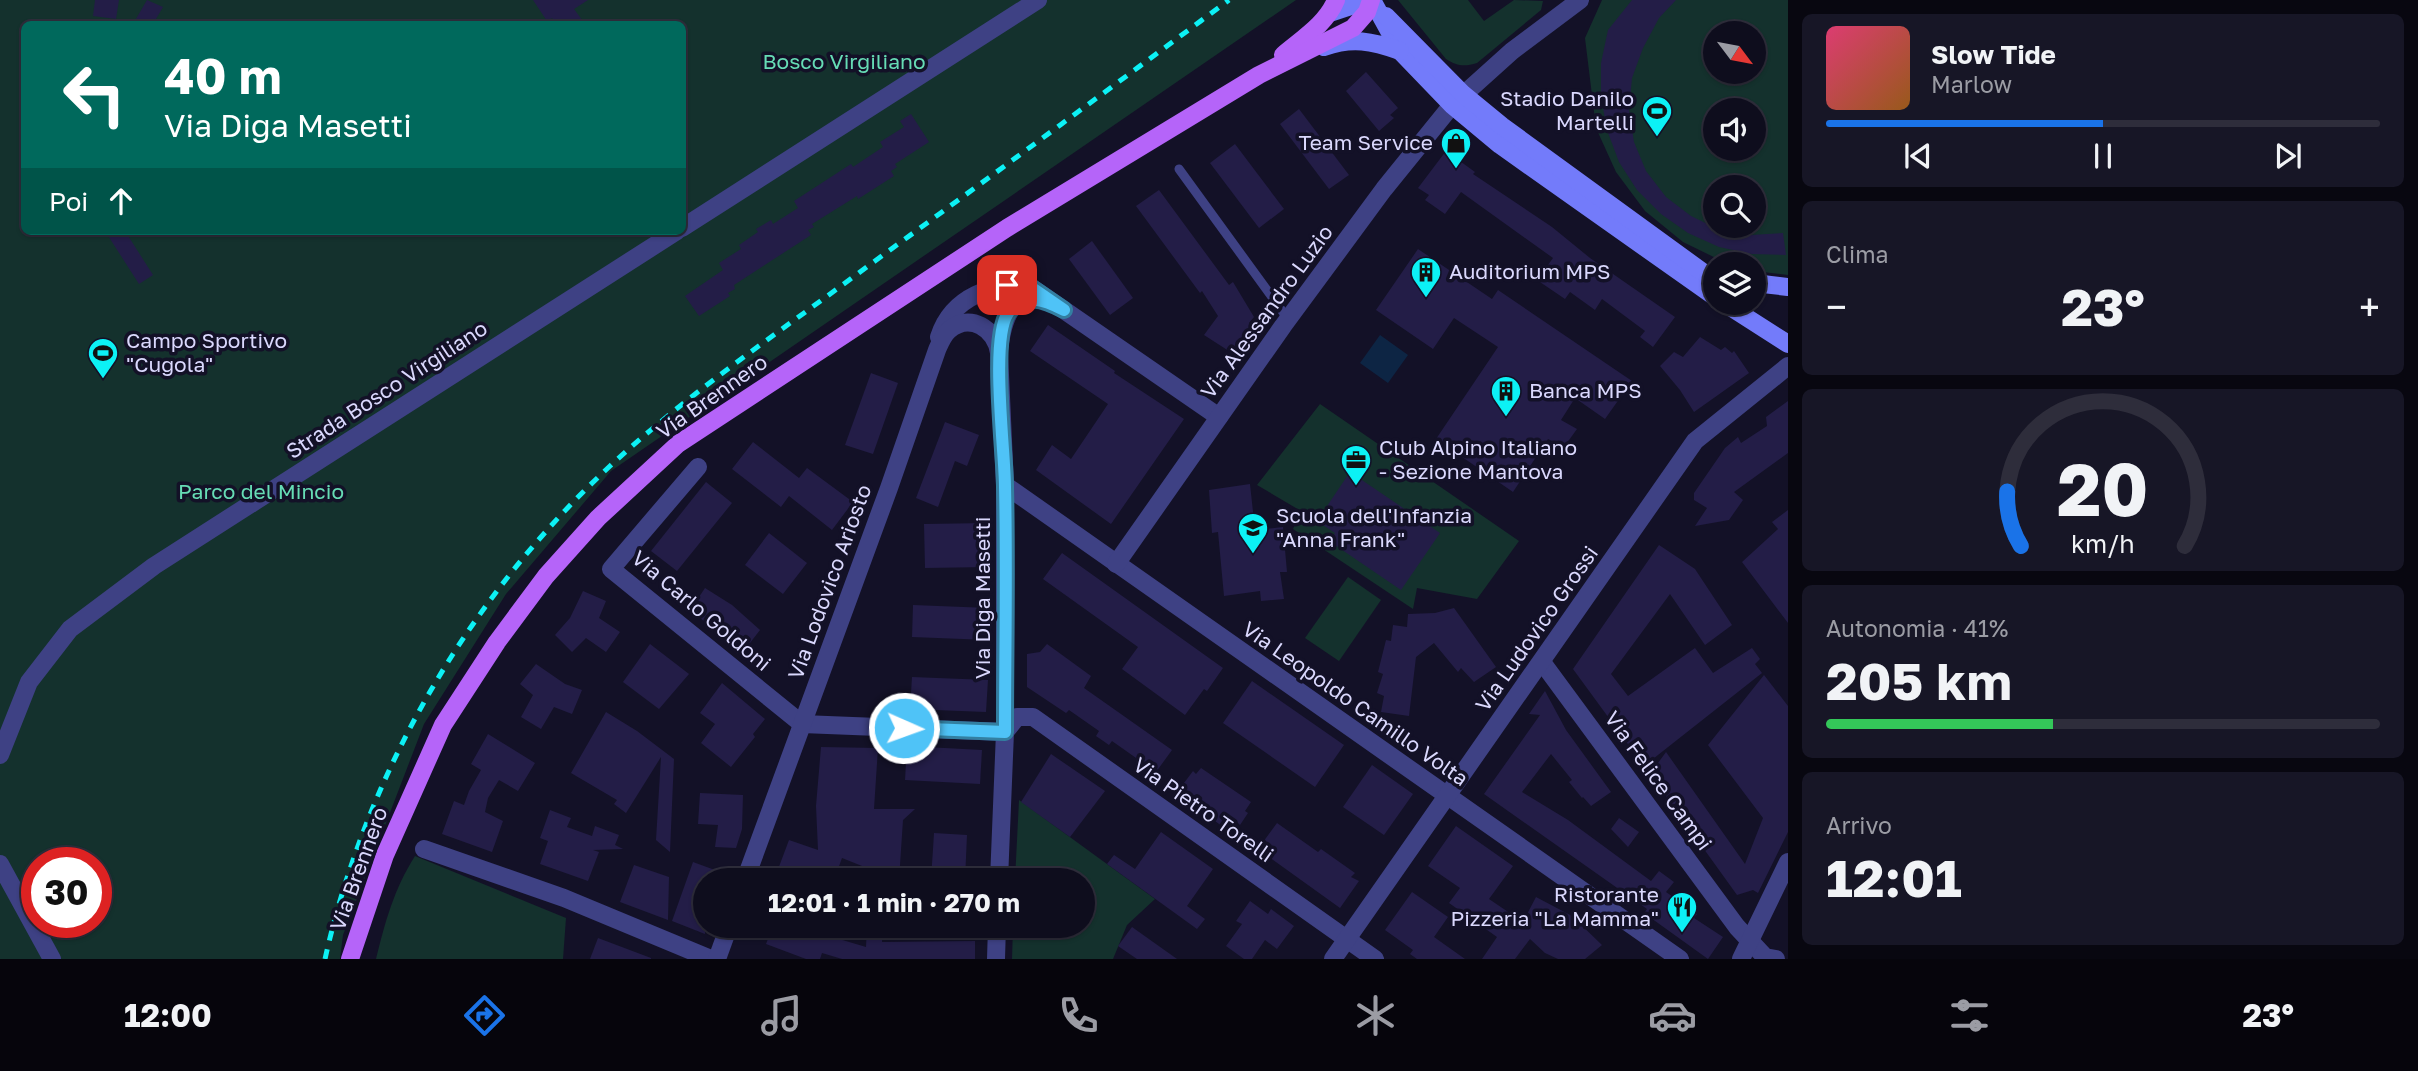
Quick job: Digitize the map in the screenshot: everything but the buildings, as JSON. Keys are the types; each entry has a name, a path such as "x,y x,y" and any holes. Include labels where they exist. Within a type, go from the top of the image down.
{"main road":[{"name":"Via Brennero","path":"350,959 385,855 443,725 497,642 546,576 598,518 678,444 1007,228 1259,75 1353,28 1367,12 1370,0 1333,6 1259,75"},
{"path":"1703,272 1502,126 1458,100 1400,51 1372,0 1458,100 1500,145 1703,289"},
{"name":"Via Brennero","path":"1259,75 1338,42 1365,40 1400,51"},
{"path":"1696,267 1703,269"},
{"path":"1766,284 1788,287"},
{"path":"1744,315 1788,342"},
{"path":"1758,315 1788,342"}],"street":[{"path":"686,225 1038,0"},
{"name":"Via Alessandro Luzio","path":"1116,564 1384,189 1458,100 1512,51 1580,0"},
{"name":"Strada Bosco Virgiliano","path":"0,754 29,682 70,629 154,566 671,235"},
{"path":"937,350 944,323 961,304 982,291 1007,285 1032,288 1219,417"},
{"name":"Via Diga Masetti","path":"999,868 1005,732 1005,485 999,353 1003,324 1007,313 1015,305 1025,300 1037,299 1048,301 1064,310"},
{"name":"Via Lodovico Ariosto","path":"749,868 937,350 951,329 959,324 978,324 993,335 999,353"},
{"name":"Via Ludovico Grossi","path":"1334,959 1695,441 1788,366"},
{"name":"Via Carlo Goldoni","path":"698,467 611,569 802,724"},
{"name":"Via Leopoldo Camillo Volta","path":"1005,485 1680,959"},
{"name":"Via Felice Campi","path":"1542,662 1737,927 1748,951 1776,959"},
{"name":"Via Pietro Torelli","path":"1005,732 1017,717 1032,718 1375,959"},
{"path":"802,724 1005,732"},
{"path":"424,849 564,898 711,959"},
{"path":"1748,951 1788,862"},
{"path":"0,864 52,959"},
{"path":"717,959 725,938"},
{"path":"996,959 997,938"},
{"path":"1781,959 1788,957"}],"lane":[{"path":"1179,169 1289,319"}],"green space":[{"name":"Parco del Mincio","path":"0,0 1296,0 611,471 506,594 424,724 343,935 340,959 0,959"},
{"path":"1398,0 1468,0 1484,21 1514,0 1543,1 1541,10 1477,63 1464,65 1446,59"},
{"name":"Stadio Danilo Martelli","path":"1602,0 1788,0 1788,275 1766,272 1766,252 1703,252 1683,242 1645,211 1616,172 1596,128 1585,38"},
{"path":"1320,404 1519,541 1477,599 1417,588 1413,609 1293,529 1301,511 1257,485"},
{"path":"1348,577 1381,600 1339,661 1305,638"},
{"path":"1019,800 1155,899 1127,925 1113,959 1012,959 1013,938 1095,938 1095,868 1016,868"},
{"path":"415,856 566,918 563,959 376,959 391,906"}],"water":[{"path":"1380,335 1408,355 1388,383 1360,363"}],"railway":[{"path":"325,959 344,889 367,821 396,755 430,691 469,630 512,572 559,517 640,439 704,387 1229,0"}],"place":[{"name":"Stadio Danilo Martelli","path":"1657,138"},
{"name":"Team Service","path":"1456,170"},
{"name":"Auditorium MPS","path":"1426,299"},
{"name":"Campo Sportivo \"Cugola\"","path":"103,380"},
{"name":"Banca MPS","path":"1506,418"},
{"name":"Club Alpino Italiano - Sezione Mantova","path":"1356,487"},
{"name":"Scuola dell'Infanzia \"Anna Frank\"","path":"1253,555"},
{"name":"Ristorante Pizzeria \"La Mamma\"","path":"1682,934"}],"route":[{"path":"904,728 1005,732 1005,485 999,353 1003,324 1007,313 1025,300 1048,301 1064,310 1032,288 1007,285"}],"park label":[{"name":"Bosco Virgiliano","path":"844,62"}]}
